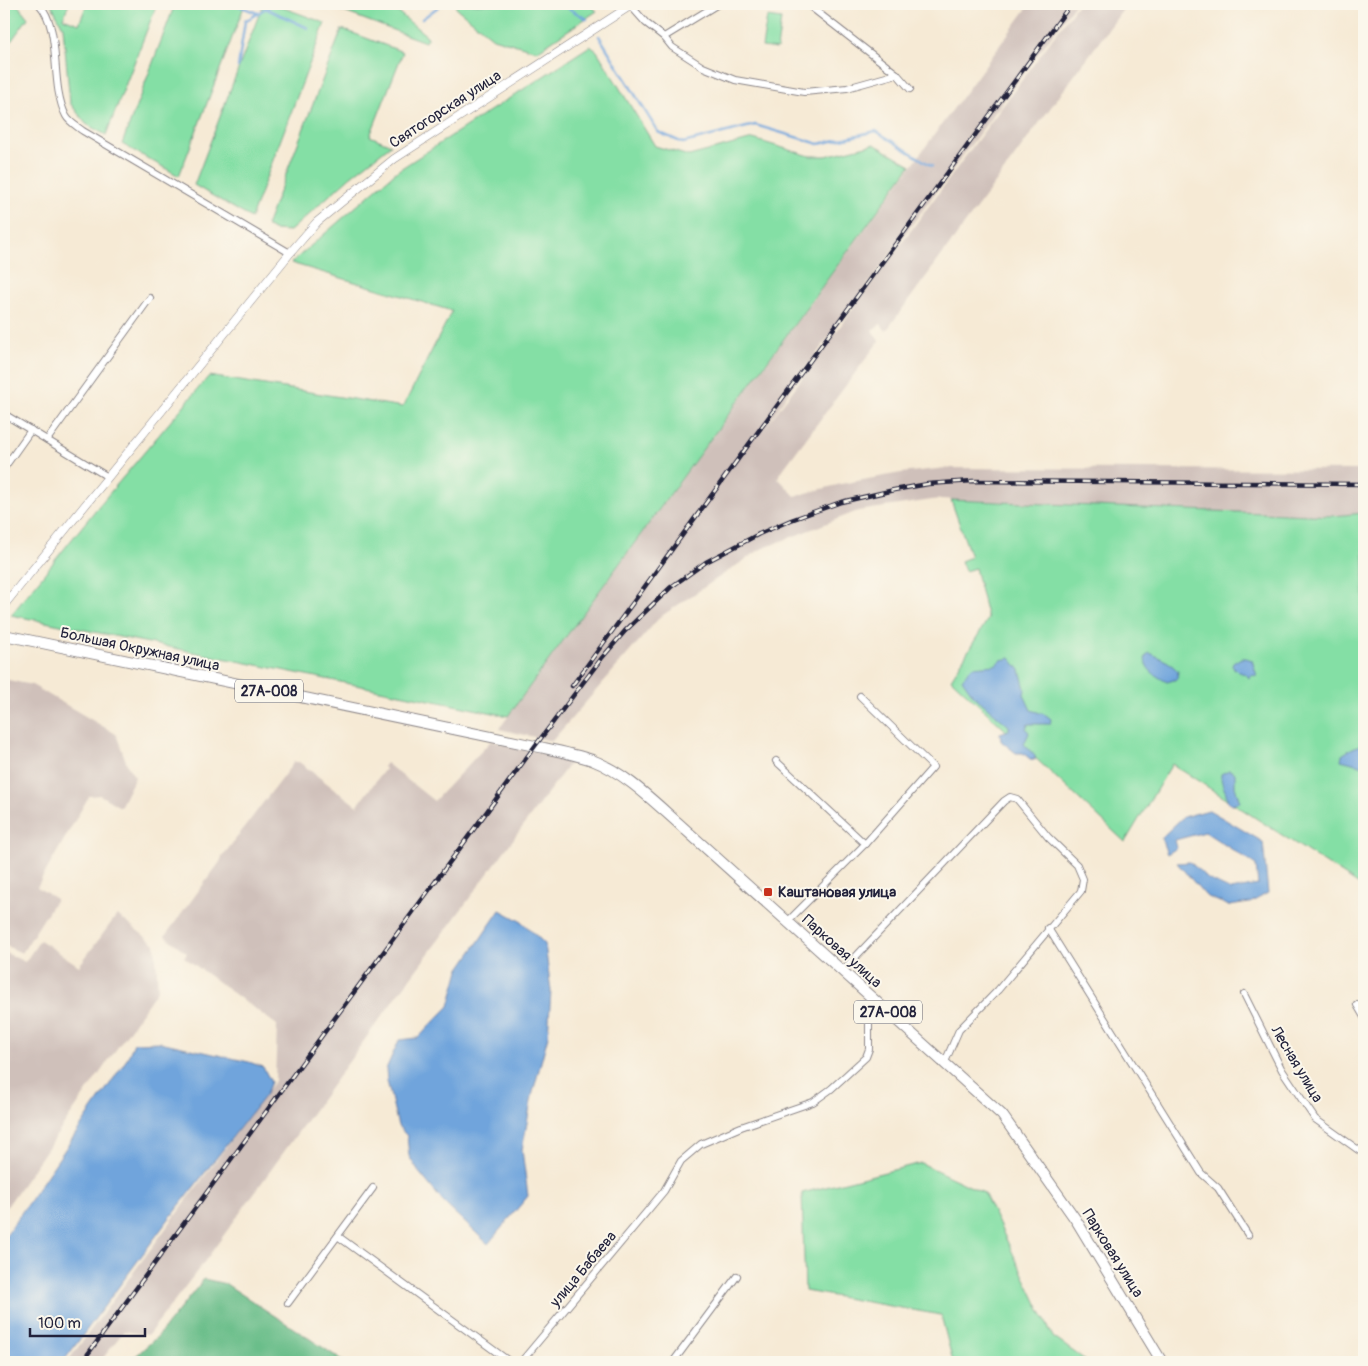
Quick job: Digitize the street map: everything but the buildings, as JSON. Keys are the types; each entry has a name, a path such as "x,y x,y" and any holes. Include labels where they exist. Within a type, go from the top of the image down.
{"main road":[{"name":"Большая Окружная улица","path":"4,635 535,746"},
{"name":"Парковая улица","path":"535,746 591,760 627,780 684,827 1002,1115 1076,1220 1162,1362"}],"street":[{"path":"39,4 45,11 52,36 57,90 66,118 84,131 290,253"},
{"path":"664,37 718,4"},
{"path":"807,4 897,74 910,89"},
{"path":"632,5 646,23 664,37 672,47 695,62 736,80 804,92 847,88 897,74"},
{"name":"Святогорская улица","path":"4,605 317,222 394,158 632,5"},
{"path":"47,440 150,298"},
{"path":"4,414 108,477"},
{"path":"4,468 31,430"},
{"path":"788,922 866,844 933,768 860,696"},
{"path":"776,761 866,844"},
{"path":"842,972 1004,801 1010,797 1017,799 1048,837 1077,866 1083,879 1081,891 1048,928 998,990 959,1030 945,1062"},
{"path":"1048,928 1200,1173 1218,1188 1248,1235"},
{"name":"Лесная улица","path":"1244,994 1282,1070 1315,1119 1364,1154"},
{"name":"улица Бабаева","path":"522,1362 664,1191 681,1162 701,1144 741,1127 813,1102 831,1090 866,1056 869,1049 870,997"},
{"path":"1357,1005 1364,1017"},
{"path":"288,1303 373,1188"},
{"path":"339,1236 510,1362"},
{"path":"672,1362 737,1276"}],"shaded area":[{"path":"1030,4 1075,4 795,383 765,428 1078,4 1127,4 886,331 881,324 872,330 879,341 778,478 795,496 841,484 901,473 946,468 1364,470 1364,513 1333,516 939,499 858,511 761,549 660,617 552,741 499,729"},
{"path":"4,679 32,685 116,734 128,767 135,777 120,807 100,795 89,796 37,887 56,899 22,953 4,945"},
{"path":"491,741 572,760 371,1031 208,1257 148,1335 124,1331 100,1362 67,1362 275,1081 277,1025 184,957 187,953 165,936 294,762 299,762 357,806 385,769 383,767 386,763 434,801"},
{"path":"117,915 155,944 158,989 4,1211 4,952 25,962 40,940 79,966"}],"green space":[{"path":"4,4 17,4 28,18 4,51"},
{"path":"51,4 69,4 63,18 79,24 87,4 157,4 106,135 86,124 70,103 63,27"},
{"path":"175,4 245,4 179,176 122,144"},
{"path":"263,4 273,4 325,23 251,218 194,185"},
{"path":"323,4 388,4 428,37 425,42"},
{"path":"456,4 588,4 597,11 537,51 493,38 456,8"},
{"path":"767,17 781,19 777,49 762,47"},
{"path":"342,29 403,52 370,136 391,145 350,177 290,231 273,230 266,226"},
{"path":"590,46 597,51 655,146 689,156 753,139 810,156 826,156 874,144 911,165 508,716 11,615 97,508 209,376 403,407 452,311 291,263 397,171"},
{"path":"951,500 1333,516 1364,513 1364,888 1172,764 1125,842 951,679 988,619 975,568 965,571 961,561 971,557"},
{"path":"921,1163 984,1193 1053,1337 1088,1362 953,1362 941,1315 805,1291 802,1193"},
{"path":"204,1279 226,1284 345,1362 129,1362 158,1336"}],"water":[{"path":"1150,653 1168,662 1178,671 1177,679 1167,682 1151,671 1145,660 1146,655"},
{"path":"1010,658 1020,670 1025,689 1024,695 1031,710 1046,715 1051,719 1050,724 1028,724 1026,728 1029,733 1024,744 1035,756 1035,760 1030,759 1023,753 1016,753 1001,741 1000,733 1009,730 1009,726 973,695 962,679 972,667 995,665 1001,660"},
{"path":"1241,658 1252,660 1257,676 1251,675 1249,678 1246,674 1232,666 1233,663"},
{"path":"1364,743 1364,766 1341,760 1342,755"},
{"path":"1229,770 1235,773 1235,787 1240,802 1232,804 1227,801 1221,778 1221,774"},
{"path":"1209,810 1263,842 1268,893 1250,903 1229,906 1206,896 1177,863 1190,862 1208,879 1231,890 1258,885 1256,865 1205,832 1175,840 1177,848 1167,854 1161,838 1183,817"},
{"path":"500,910 522,922 545,944 551,991 548,1036 532,1096 522,1150 528,1196 488,1244 445,1204 418,1171 409,1156 407,1136 398,1126 386,1069 399,1040 418,1038 449,1006 459,970"},
{"path":"160,1042 249,1062 263,1067 271,1082 266,1094 165,1224 63,1362 4,1362 4,1238 127,1059 134,1043"}],"waterway":[{"path":"235,4 257,13"},
{"path":"238,67 245,21 273,4"},
{"path":"422,19 442,4"},
{"path":"561,4 587,19"},
{"path":"265,8 308,28"},
{"path":"599,36 658,132 683,143 755,125 819,144 876,131 932,166"}],"railway":[{"path":"572,686 1071,4"},
{"path":"82,1362 601,659 625,631 671,587 706,562 759,534 841,502 928,484 973,481 1364,484"}],"place":[{"name":"Каштановая улица","path":"768,892"}]}
